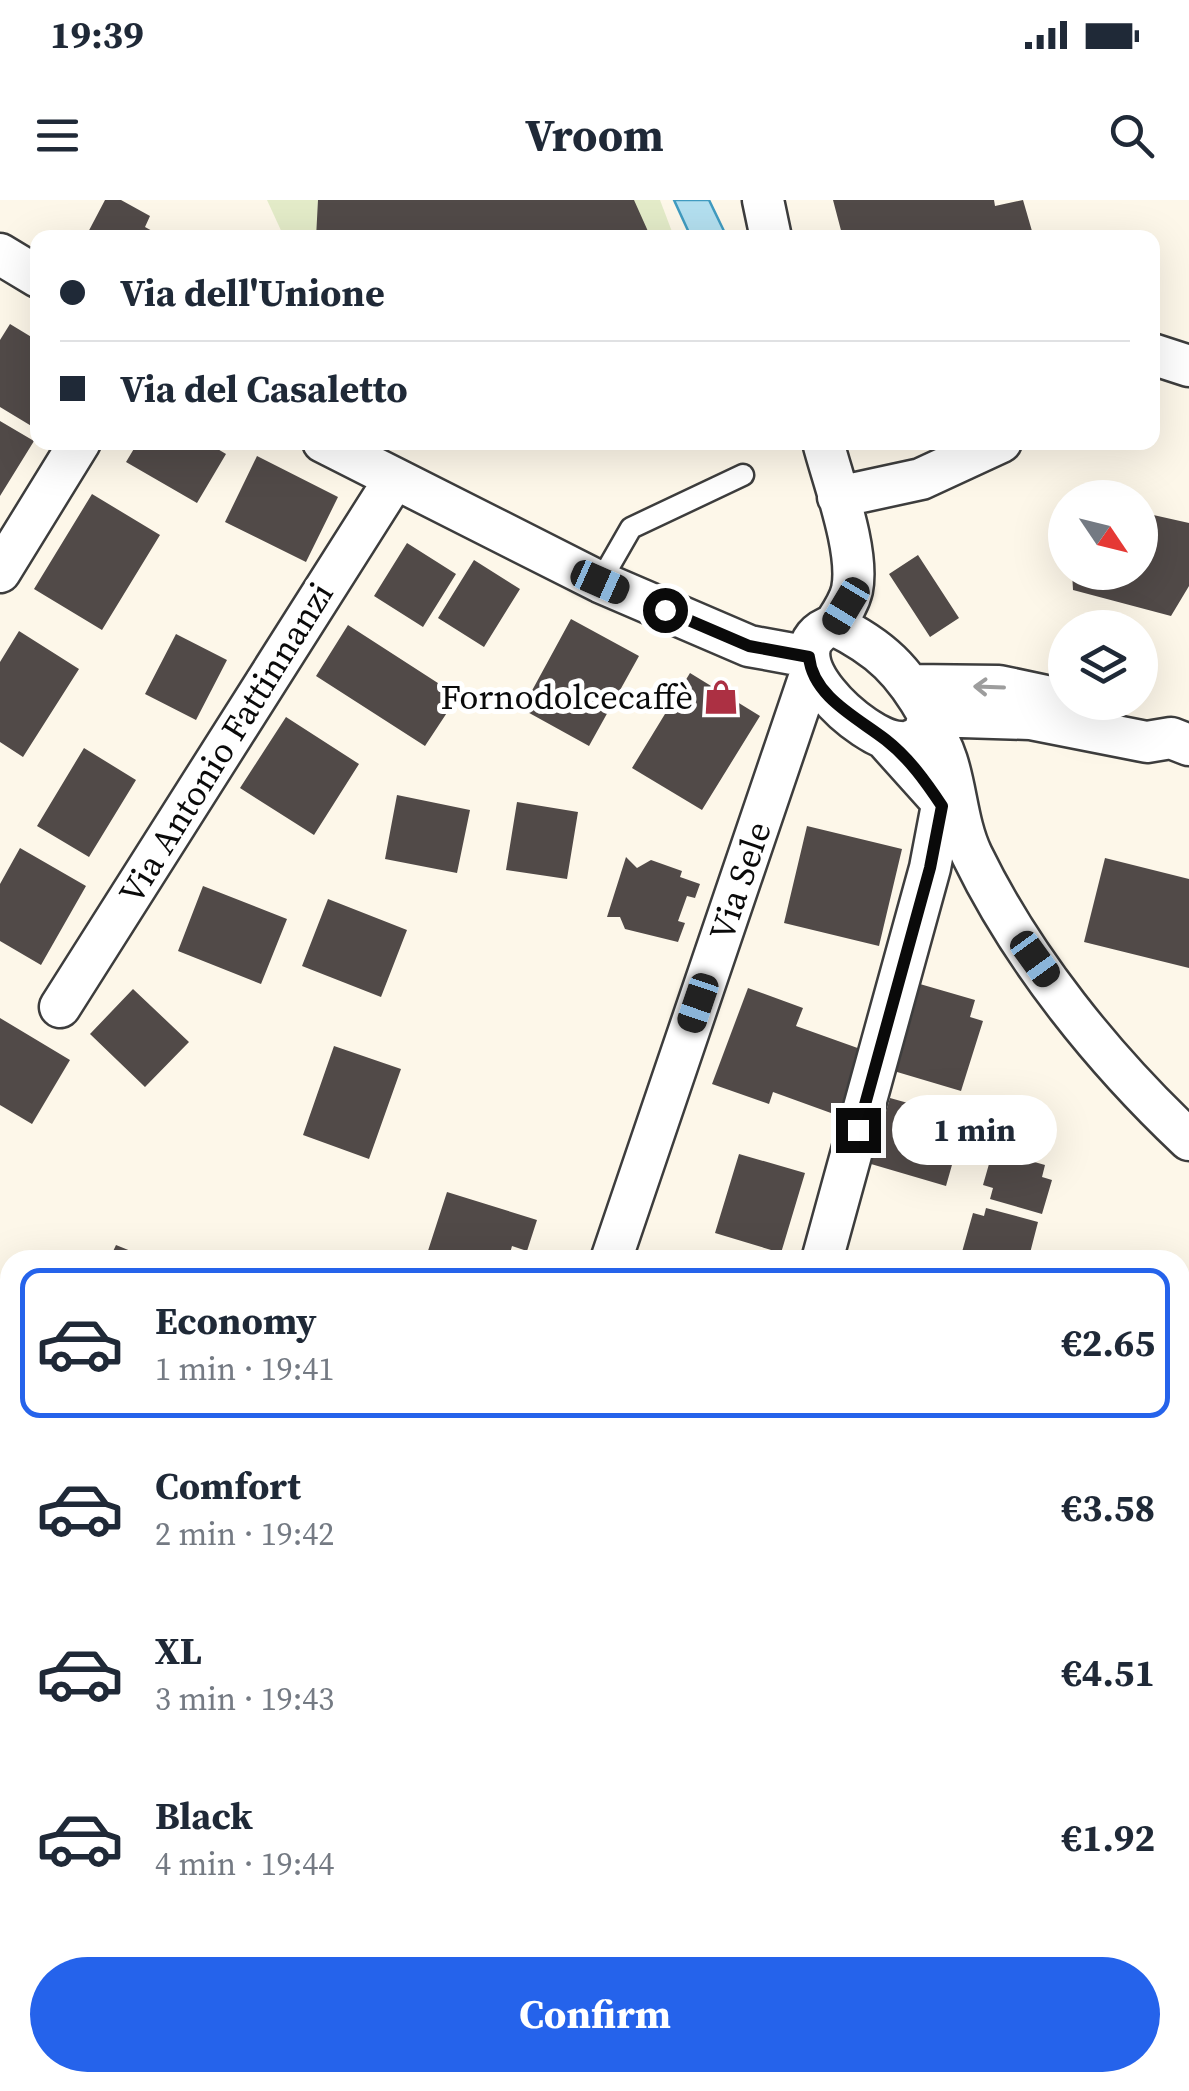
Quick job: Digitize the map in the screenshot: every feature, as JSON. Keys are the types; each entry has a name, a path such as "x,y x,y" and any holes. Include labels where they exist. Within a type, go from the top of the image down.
{"street":[{"path":"763,200 769,230"},
{"path":"1160,357 1189,366"},
{"path":"0,572 75,450"},
{"path":"338,450 600,582 749,646 810,665 833,700 887,740 949,812 1035,959 1123,1073 1189,1140"},
{"path":"810,665 818,635 834,626 846,606 853,578 825,450"},
{"path":"838,497 921,479 983,450"},
{"name":"Via Antonio Fattinnanzi","path":"60,1006 394,480"},
{"path":"834,626 881,650 923,709 947,756 949,812"},
{"name":"Via Sele","path":"614,1250 810,665"},
{"path":"923,709 1048,710"},
{"path":"887,740 905,743 923,735 923,709"},
{"path":"825,1250 930,868 966,754 992,730 1048,710"},
{"path":"1079,720 1147,742 1180,741"},
{"path":"1144,720 1180,741"}],"lane":[{"path":"600,582 630,528 743,474"}],"green space":[{"path":"267,200 660,200 671,230 281,230"}],"water":[{"path":"674,200 709,200 724,230 688,230"}],"building":[{"path":"105,200 121,200 150,216 145,227 150,230 89,230"},
{"path":"318,200 634,200 647,230 316,230"},
{"path":"833,200 994,200 995,206 1023,200 1032,230 841,230"},
{"path":"10,324 30,336 30,425 0,407 0,340"},
{"path":"0,421 30,439 30,447 0,496"},
{"path":"133,450 219,450 226,454 197,503 126,462"},
{"path":"257,456 338,497 306,562 225,522"},
{"path":"92,494 160,535 102,630 34,589"},
{"path":"1158,516 1189,523 1189,586 1171,616 1073,590 1158,590"},
{"path":"407,543 456,574 423,627 374,596"},
{"path":"918,555 959,618 930,637 889,574"},
{"path":"474,560 520,589 484,647 438,618"},
{"path":"571,619 639,656 589,746 522,709"},
{"path":"348,625 458,696 425,746 316,676"},
{"path":"19,631 79,669 23,757 0,742 0,662"},
{"path":"176,634 227,660 196,720 145,694"},
{"path":"690,673 760,716 702,810 632,768"},
{"path":"286,717 359,764 314,835 240,788"},
{"path":"84,748 136,780 89,857 37,826"},
{"path":"397,795 470,810 457,873 385,859"},
{"path":"517,802 578,812 567,879 506,870"},
{"path":"807,826 902,849 879,946 784,923"},
{"path":"20,848 86,886 41,965 0,941 0,884"},
{"path":"626,857 637,868 651,860 682,871 680,877 700,884 695,898 687,896 678,921 685,923 678,942 625,929 620,917 607,917"},
{"path":"1105,858 1189,879 1189,968 1084,942"},
{"path":"203,886 287,919 261,984 178,951"},
{"path":"328,899 407,930 381,997 302,966"},
{"path":"913,982 975,1000 970,1017 983,1021 961,1091 887,1069"},
{"path":"748,988 803,1008 796,1026 866,1051 842,1117 773,1092 769,1104 712,1084"},
{"path":"133,989 189,1042 145,1087 90,1034"},
{"path":"0,1018 70,1060 32,1124 0,1105"},
{"path":"334,1046 401,1069 369,1159 303,1135"},
{"path":"890,1098 965,1119 946,1186 871,1164"},
{"path":"993,1150 1045,1165 1042,1177 1052,1180 1042,1214 990,1199 993,1188 983,1185"},
{"path":"739,1154 805,1173 782,1250 715,1233"},
{"path":"447,1192 537,1220 527,1250 512,1246 511,1250 428,1250"},
{"path":"986,1208 1038,1222 1031,1250 963,1250 973,1213 984,1216"}],"place":[{"name":"Fornodolcecaffè","path":"721,697"}],"route":[{"path":"665,610 749,646 809,657 812,672 824,690 856,720 887,740 913,766 942,806 930,868 858,1130"}]}
